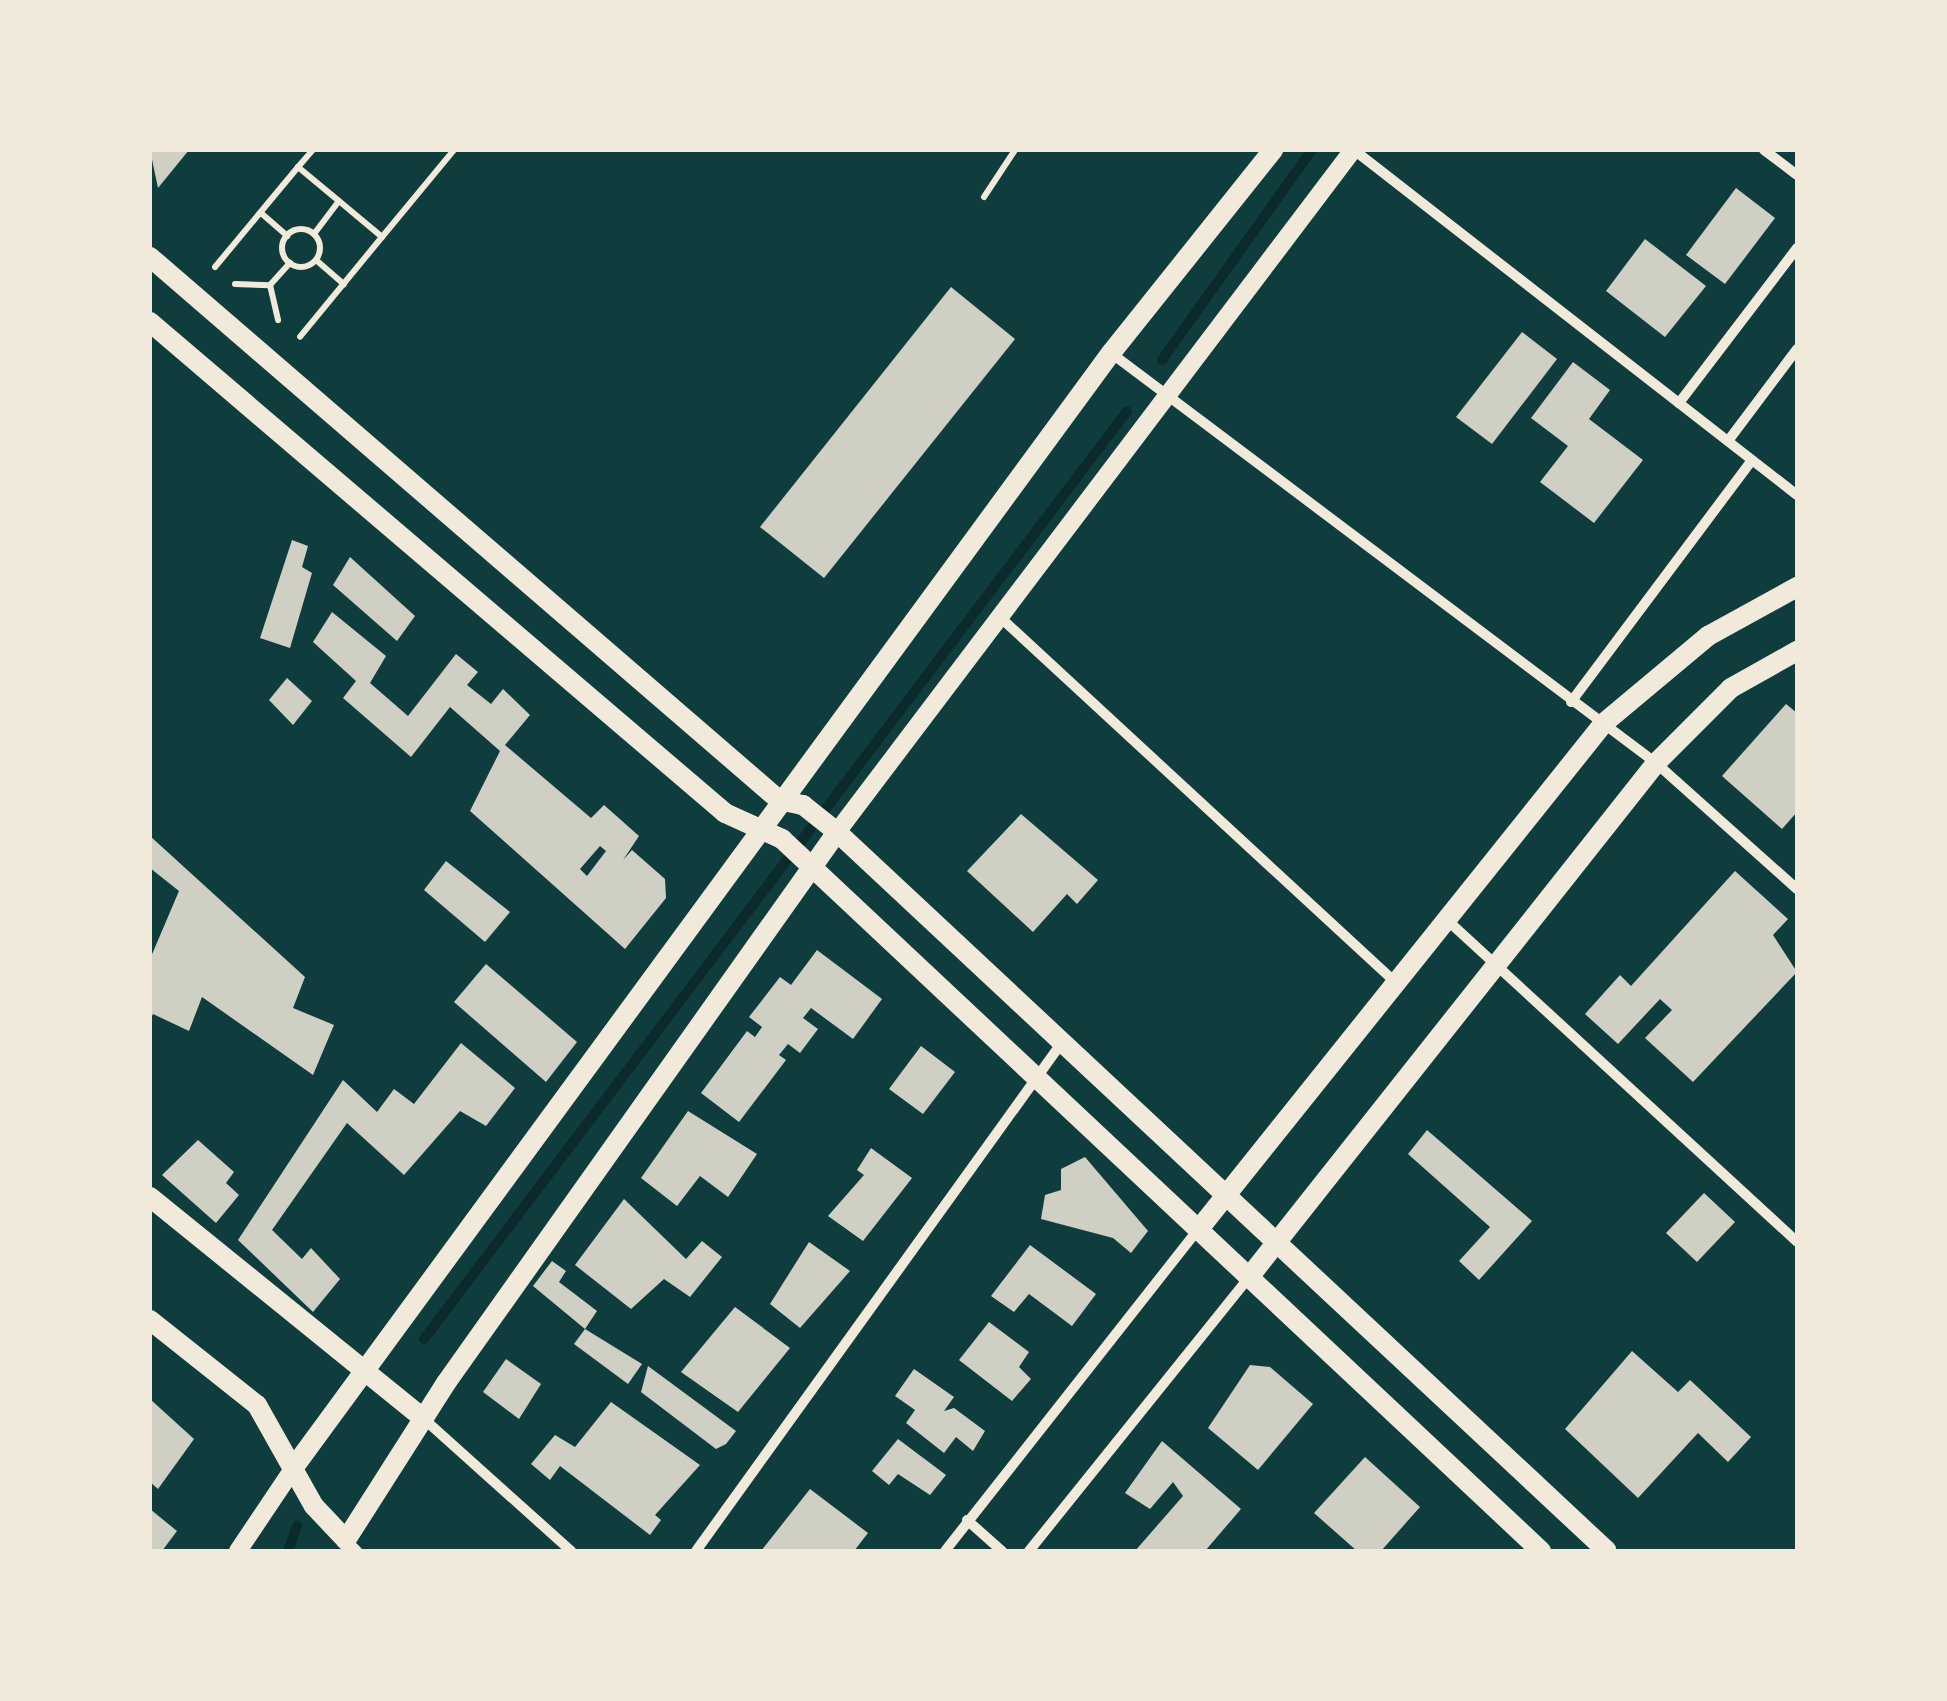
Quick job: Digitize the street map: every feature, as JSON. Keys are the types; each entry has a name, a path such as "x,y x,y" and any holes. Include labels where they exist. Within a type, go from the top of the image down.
{"main road":[{"path":"297,1463 360,1371 779,800 1111,354 1273,150"},
{"path":"150,256 779,800 804,805 836,831 1276,1246 1607,1551"},
{"path":"150,322 756,831 782,839 811,864 1541,1551"},
{"path":"1198,1229 1604,724 1708,636 1797,588"},
{"path":"1250,1276 1656,762 1732,688 1797,651"},
{"path":"150,1320 257,1406 297,1463 320,1514 347,1547 424,1420 836,831"},
{"path":"150,1197 424,1420"}],"street":[{"path":"836,831 1001,618 1162,393 1353,150 1797,495"},
{"path":"1764,150 1797,175"},
{"path":"1679,403 1797,248"},
{"path":"1728,441 1797,349"},
{"path":"1111,354 1656,762 1797,890"},
{"path":"1571,702 1752,460"},
{"path":"1001,618 1395,982"},
{"path":"1446,918 1797,1242"},
{"path":"696,1551 1063,1041"},
{"path":"944,1551 1198,1229"},
{"path":"1029,1551 1250,1276"},
{"path":"424,1420 571,1551"},
{"path":"238,1551 297,1463"},
{"path":"967,1520 1002,1551"}],"path":[{"path":"216,268 313,150"},
{"path":"300,338 454,150"},
{"path":"984,197 1014,150"},
{"path":"298,168 382,237"},
{"path":"339,201 314,234 316,260 344,284"},
{"path":"261,213 287,236 290,263"},
{"path":"287,236 314,234"},
{"path":"235,284 270,285 290,263 316,260"},
{"path":"270,285 278,320"}],"building":[{"path":"150,150 189,150 158,188"},
{"path":"1736,188 1775,218 1725,284 1686,255"},
{"path":"1645,239 1706,286 1665,337 1606,291"},
{"path":"951,287 1015,339 824,578 760,527"},
{"path":"1522,332 1557,359 1492,444 1456,417"},
{"path":"1573,362 1610,390 1589,419 1643,460 1594,523 1540,482 1568,446 1531,418"},
{"path":"292,540 308,546 302,567 312,573 290,648 260,638"},
{"path":"350,557 415,616 397,641 333,585"},
{"path":"332,612 386,656 370,683 408,716 456,654 478,672 467,685 491,704 503,689 530,715 505,745 591,818 604,805 639,836 623,860 632,850 665,879 666,898 625,949 470,811 500,751 450,707 411,757 343,698 356,681 313,642","holes":["600,846 606,851 587,876 580,869"]},
{"path":"287,678 312,701 293,725 269,700"},
{"path":"1786,704 1797,713 1797,812 1782,829 1722,776"},
{"path":"1021,814 1098,880 1077,904 1067,894 1033,932 967,871"},
{"path":"150,836 305,977 293,1008 334,1025 313,1075 202,997 189,1031 153,1014 150,1020 150,959 179,891 150,868"},
{"path":"446,861 510,912 485,942 424,890"},
{"path":"1735,871 1788,919 1773,935 1797,972 1693,1082 1645,1038 1672,1010 1660,999 1618,1044 1585,1014 1620,975 1631,986"},
{"path":"817,950 882,999 853,1039 811,1008 803,1018 818,1029 800,1053 788,1044 779,1055 786,1060 739,1122 701,1093 747,1031 755,1037 762,1027 749,1017 780,977 791,985"},
{"path":"486,964 577,1042 546,1082 454,1002"},
{"path":"461,1043 515,1088 486,1126 460,1111 404,1175 347,1123 272,1230 302,1259 311,1248 340,1279 313,1312 238,1240 343,1080 377,1112 394,1089 414,1104"},
{"path":"921,1046 955,1072 923,1114 889,1089"},
{"path":"688,1111 757,1154 728,1197 700,1176 677,1206 641,1178"},
{"path":"1427,1130 1532,1221 1479,1280 1459,1261 1490,1227 1408,1154"},
{"path":"198,1140 234,1172 226,1183 239,1195 216,1223 162,1175"},
{"path":"871,1148 912,1178 863,1241 828,1216 864,1175 857,1170"},
{"path":"1085,1157 1148,1231 1131,1253 1113,1238 1041,1219 1045,1195 1061,1190 1061,1169"},
{"path":"1704,1193 1735,1222 1697,1262 1666,1233"},
{"path":"624,1199 686,1259 702,1241 722,1257 690,1297 664,1279 631,1309 575,1265"},
{"path":"809,1242 850,1271 800,1328 770,1304"},
{"path":"1030,1245 1096,1294 1072,1326 1029,1294 1014,1312 991,1296"},
{"path":"552,1261 566,1271 559,1282 597,1311 585,1329 533,1286"},
{"path":"735,1307 790,1348 738,1412 681,1372"},
{"path":"989,1322 1029,1352 1019,1367 1031,1379 1012,1401 959,1360"},
{"path":"585,1329 642,1364 628,1384 574,1344"},
{"path":"1632,1351 1678,1392 1690,1380 1751,1437 1728,1462 1698,1433 1638,1498 1565,1429"},
{"path":"506,1359 541,1384 519,1419 483,1392"},
{"path":"1250,1365 1270,1367 1313,1404 1258,1470 1208,1428"},
{"path":"648,1366 736,1431 726,1444 716,1449 641,1392"},
{"path":"914,1369 954,1397 944,1411 954,1408 985,1431 973,1451 956,1437 944,1453 906,1423 915,1410 895,1396"},
{"path":"150,1399 194,1439 158,1489 150,1482"},
{"path":"611,1402 700,1465 655,1515 661,1520 650,1535 560,1466 550,1480 531,1464 555,1435 575,1447"},
{"path":"898,1439 946,1475 930,1495 898,1474 889,1485 872,1471"},
{"path":"1162,1441 1241,1509 1205,1551 1135,1551 1183,1496 1173,1482 1150,1509 1125,1493"},
{"path":"1365,1457 1420,1507 1381,1551 1357,1551 1314,1513"},
{"path":"810,1489 868,1533 854,1551 761,1551"},
{"path":"150,1509 177,1531 162,1551 150,1551"}],"waterway":[{"path":"1162,360 1312,150"},
{"path":"424,1339 1127,411"},
{"path":"288,1551 297,1526"}]}
